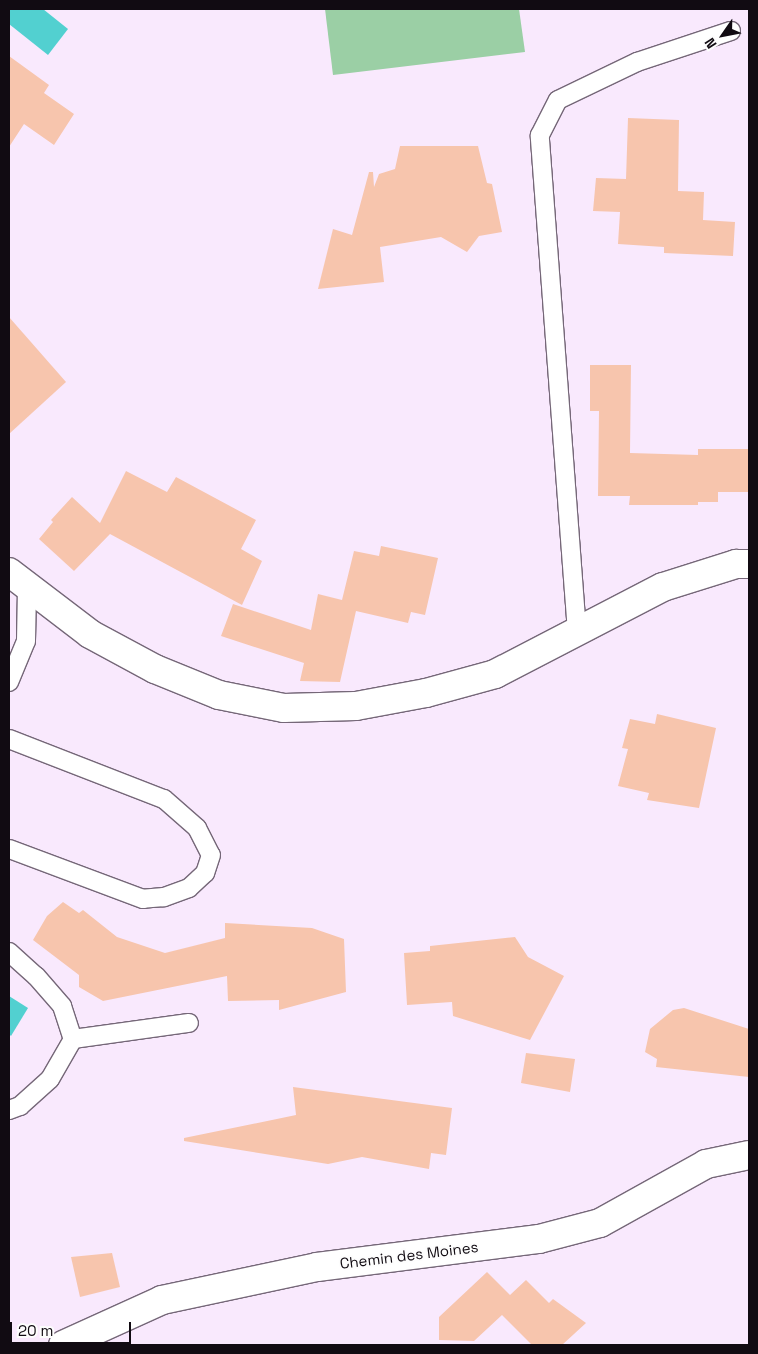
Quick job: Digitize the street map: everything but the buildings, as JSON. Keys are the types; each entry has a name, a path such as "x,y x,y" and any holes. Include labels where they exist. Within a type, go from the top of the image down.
{"street":[{"path":"18,579 90,634 155,669 219,695 284,708 356,706 426,693 495,674 663,587 736,564 749,564"},
{"name":"Chemin des Moines","path":"63,1345 162,1300 316,1267 539,1239 600,1223 706,1164 749,1155"}],"lane":[{"path":"576,632 540,135 558,100 637,62 731,31"},
{"path":"9,682 26,641 18,579"},
{"path":"9,739 164,799 197,828 211,855 204,873 189,888 164,897 143,899 9,849"},
{"path":"9,952 36,976 62,1006 73,1039 50,1079 20,1106 9,1110"},
{"path":"73,1039 189,1023"}],"shaded area":[{"path":"9,9 43,9 68,29 48,55 9,24"},
{"path":"325,9 519,9 525,52 333,75"},
{"path":"9,996 28,1008 11,1036 9,1034"}]}
